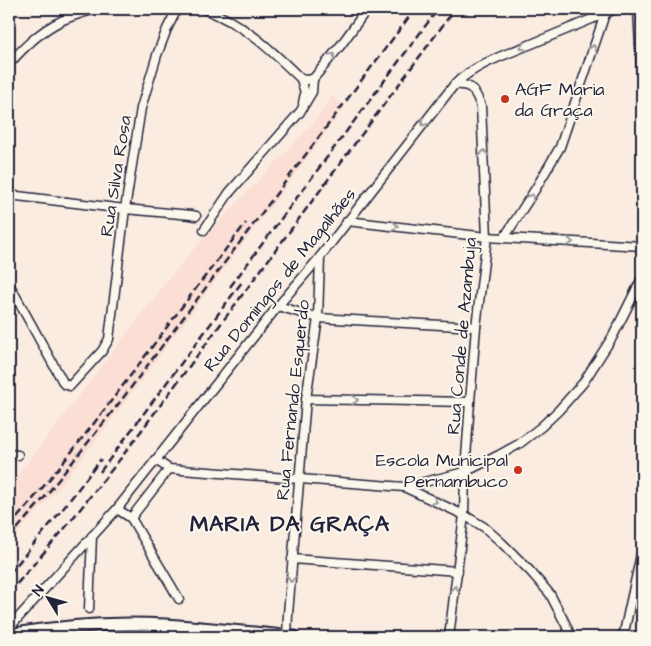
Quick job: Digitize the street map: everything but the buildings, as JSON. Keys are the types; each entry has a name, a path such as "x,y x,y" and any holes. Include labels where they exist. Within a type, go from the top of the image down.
{"main road":[{"path":"9,636 60,628 105,624 164,625 294,637"},
{"path":"164,625 186,637"}],"street":[{"path":"9,64 38,35 60,22 94,9"},
{"name":"Rua Silva Rosa","path":"9,284 64,384 70,386 102,352 109,339 125,209 141,108 157,54 177,9"},
{"path":"204,9 221,15 251,33 301,79 305,93 300,112"},
{"path":"301,79 313,78 341,45 367,9"},
{"name":"Rua Domingos de Magalhães","path":"9,628 117,509 278,306 320,257 454,85 472,70 616,9"},
{"path":"638,9 642,86"},
{"path":"504,238 560,147 605,14"},
{"path":"204,230 229,193 300,112 312,92 313,78"},
{"name":"Rua Conde de Azambuja","path":"449,637 464,514 465,472 476,326 487,237 481,106 470,86 454,85"},
{"path":"9,195 196,216"},
{"path":"347,221 487,237 642,246"},
{"name":"Rua Fernando Esquerdo","path":"287,637 306,399 318,318 320,257"},
{"path":"156,460 169,469 404,487 465,472 519,444 558,411 583,383 613,336 642,278"},
{"path":"278,306 318,318 476,326"},
{"path":"306,399 470,402"},
{"path":"9,454 18,455"},
{"path":"131,518 169,469"},
{"path":"404,487 464,514 484,527 501,542 530,570 550,594 571,637"},
{"path":"117,509 131,518 179,599"},
{"path":"90,609 92,536"},
{"path":"623,637 642,550"},
{"path":"292,559 458,571"}],"shaded area":[{"path":"332,96 345,107 92,446 55,492 9,543 9,484 26,465 170,277 201,241 315,121"}],"railway":[{"path":"9,538 44,498 120,402 415,9"},
{"path":"230,287 438,9"},
{"path":"9,593 65,528 121,458 455,9"},
{"path":"9,527 101,415 246,223"},
{"path":"100,472 242,282"},
{"path":"9,574 101,459"}],"place":[{"name":"AGF Maria da Graça","path":"505,99"},
{"name":"Escola Municipal Pernambuco","path":"518,470"}],"district":[{"name":"MARIA DA GRAÇA","path":"290,524"}]}
